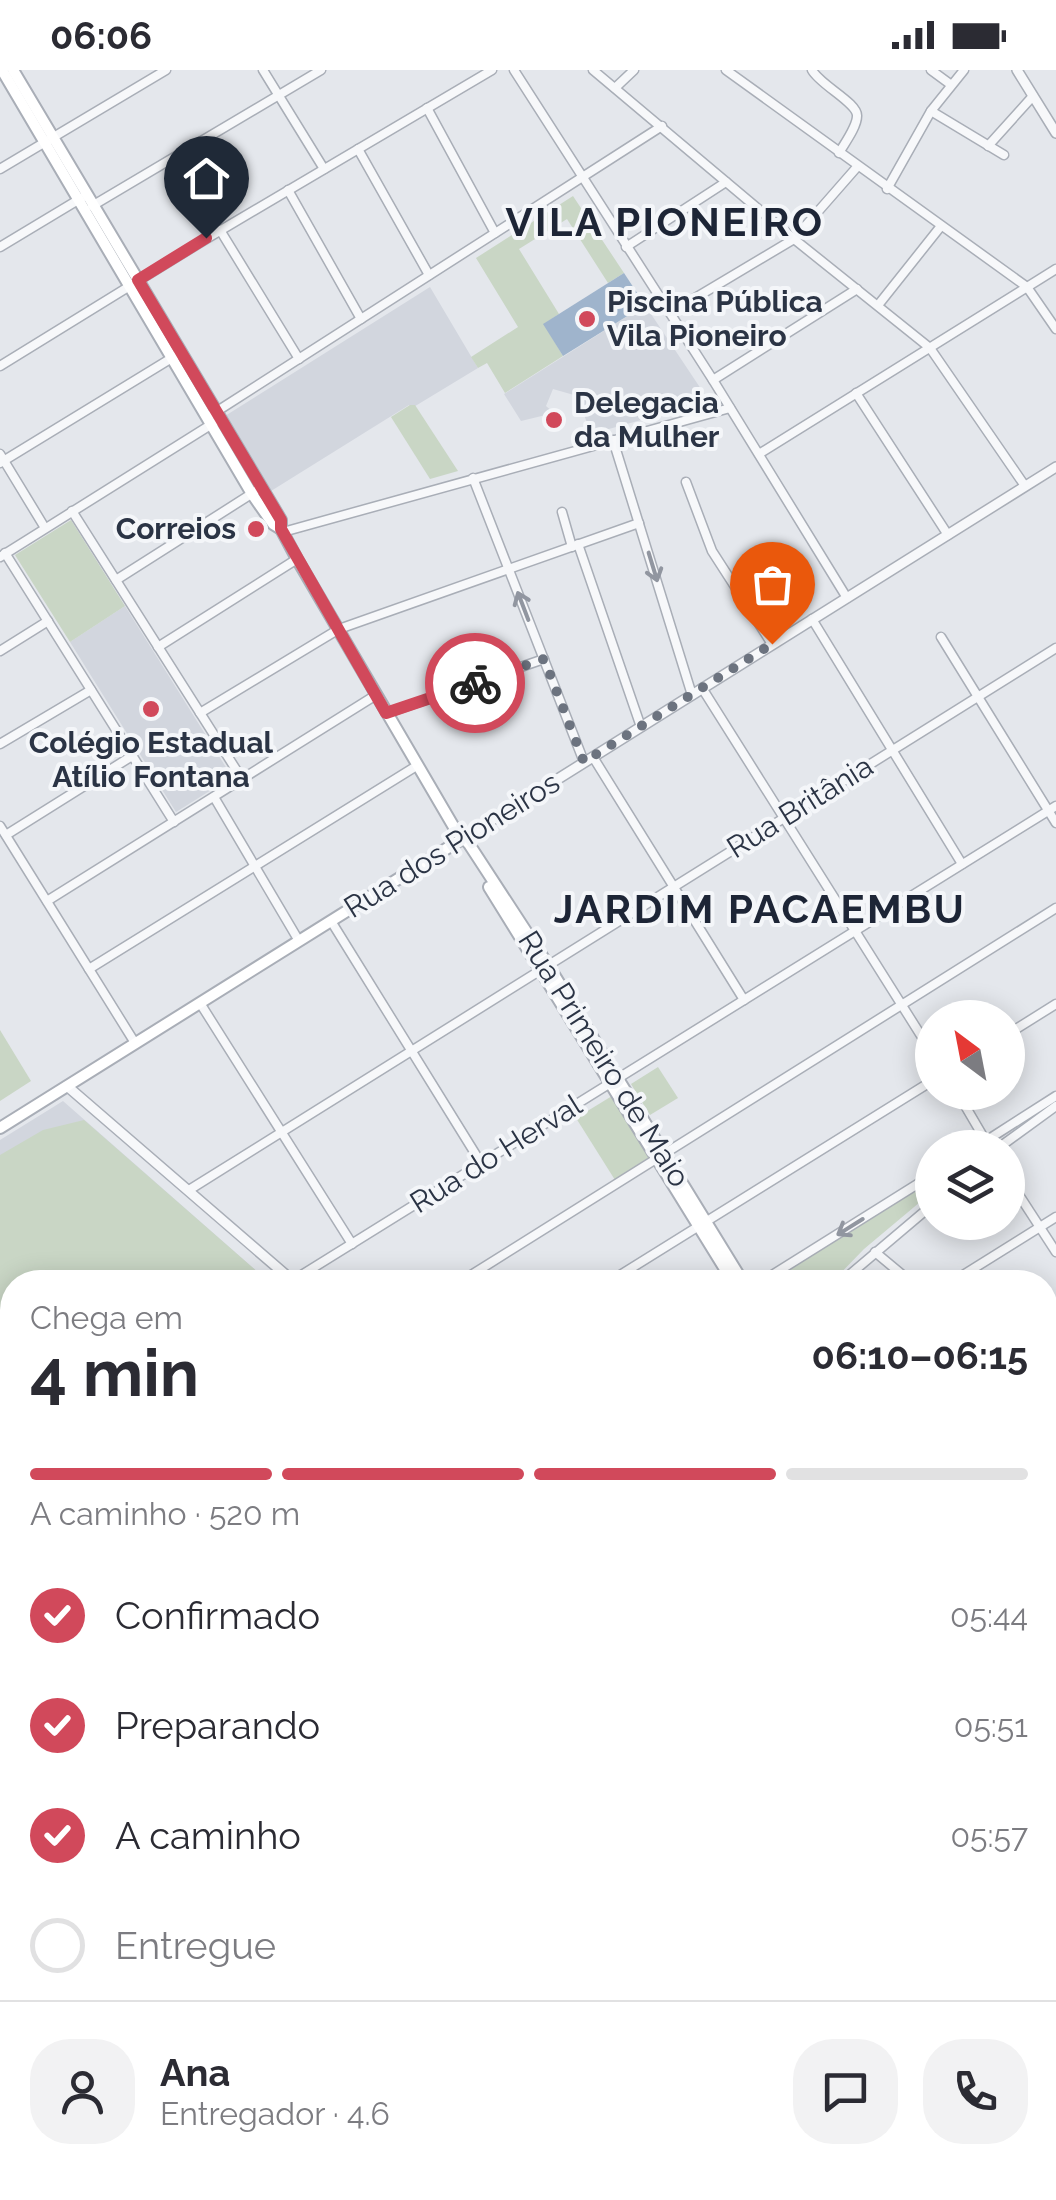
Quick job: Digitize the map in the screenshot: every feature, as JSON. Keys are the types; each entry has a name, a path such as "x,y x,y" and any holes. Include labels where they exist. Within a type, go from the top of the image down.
{"main road":[{"name":"Rua Primeiro de Maio","path":"6,72 256,491 281,520 282,531 386,713 734,1270"},
{"name":"Rua dos Pioneiros","path":"0,1128 462,838"},
{"name":"Rua Primeiro de Maio","path":"703,1225 727,1270"}],"street":[{"path":"0,168 166,70"},
{"path":"263,70 324,169"},
{"path":"0,247 322,70"},
{"path":"0,366 220,230 492,70"},
{"path":"514,70 713,380 846,598"},
{"path":"593,70 794,240 930,348 1025,486"},
{"path":"615,88 634,70"},
{"path":"726,70 1027,287 1056,329"},
{"path":"812,70 823,85 856,111 858,118 839,153"},
{"path":"931,70 950,84"},
{"path":"888,188 932,111 964,70"},
{"path":"1017,70 1056,133"},
{"path":"988,146 1033,96"},
{"path":"427,108 495,233"},
{"path":"932,111 1004,155"},
{"path":"174,822 2,555 662,126"},
{"path":"358,149 430,275"},
{"path":"670,313 794,240 857,166"},
{"path":"626,247 726,182"},
{"path":"288,190 362,318"},
{"path":"879,304 942,226"},
{"path":"220,230 299,359"},
{"path":"758,454 1056,269"},
{"path":"713,380 857,289"},
{"path":"45,528 1,459 177,355"},
{"path":"856,394 948,534"},
{"path":"282,531 730,408"},
{"path":"614,440 692,694"},
{"name":"Rua dos Pioneiros","path":"462,838 1056,467"},
{"path":"474,478 544,659 588,759 744,1000"},
{"path":"686,482 712,551 772,644"},
{"path":"116,580 256,491"},
{"path":"72,511 242,779"},
{"path":"562,512 641,727"},
{"path":"200,713 339,629 640,524"},
{"path":"158,647 298,559"},
{"path":"812,620 962,864"},
{"path":"0,650 48,621"},
{"path":"941,638 1052,808 1056,823"},
{"name":"Rua Britânia","path":"190,1190 1056,648"},
{"path":"386,713 544,659"},
{"path":"702,688 915,1025"},
{"path":"0,744 91,690"},
{"path":"47,902 376,695"},
{"path":"6,836 132,756"},
{"path":"89,969 418,765"},
{"path":"214,797 299,941"},
{"name":"Rua do Herval","path":"312,1270 1052,808"},
{"path":"0,826 135,1044"},
{"path":"479,1270 1056,908"},
{"path":"331,920 481,1163"},
{"path":"200,1003 352,1244"},
{"path":"1025,1023 1056,1004"},
{"path":"67,1086 280,1270"},
{"path":"629,1270 915,1092"},
{"path":"1001,1130 1056,1096"},
{"path":"1024,1130 1056,1106"},
{"path":"780,1270 915,1186"},
{"path":"1025,1204 1056,1252"},
{"path":"971,1270 1056,1218"},
{"path":"855,1270 915,1219"},
{"path":"875,1252 897,1270"}],"shaded area":[{"path":"430,287 478,368 412,408 409,405 271,491 225,416"},
{"path":"645,305 709,401 591,434 581,397 553,389 546,406 554,413 521,421 504,394"},
{"name":"Colégio Estadual Atílio Fontana","path":"125,606 232,777 176,812 70,642"},
{"path":"63,1101 255,1270 0,1270 0,1140"}],"green space":[{"path":"573,196 624,273 608,283 567,219 519,249 559,314 544,324 563,356 505,393 487,363 478,368 471,357 518,327 476,258"},
{"path":"415,405 458,471 430,479 391,417"},
{"path":"71,520 125,606 70,642 15,555"},
{"path":"0,1030 31,1081 0,1101"},
{"path":"658,1067 678,1098 650,1115 631,1084"},
{"path":"612,1096 650,1158 615,1180 576,1118"},
{"path":"84,1120 255,1270 0,1270 0,1155 43,1130"},
{"path":"915,1187 915,1206 844,1270 786,1270"}],"water":[{"name":"Piscina Pública Vila Pioneiro","path":"624,273 645,305 563,356 543,324"}],"way so far":[{"path":"475,683 544,659 584,762 772,644"}],"place":[{"name":"Piscina Pública Vila Pioneiro","path":"587,319"},
{"name":"Delegacia da Mulher","path":"554,420"},
{"name":"Correios","path":"256,529"},
{"name":"Colégio Estadual Atílio Fontana","path":"151,709"}],"district":[{"name":"VILA PIONEIRO","path":"665,222"},
{"name":"JARDIM PACAEMBU","path":"760,909"}],"route":[{"path":"206,238 138,280 281,520 281,529 386,713 475,683"}]}
